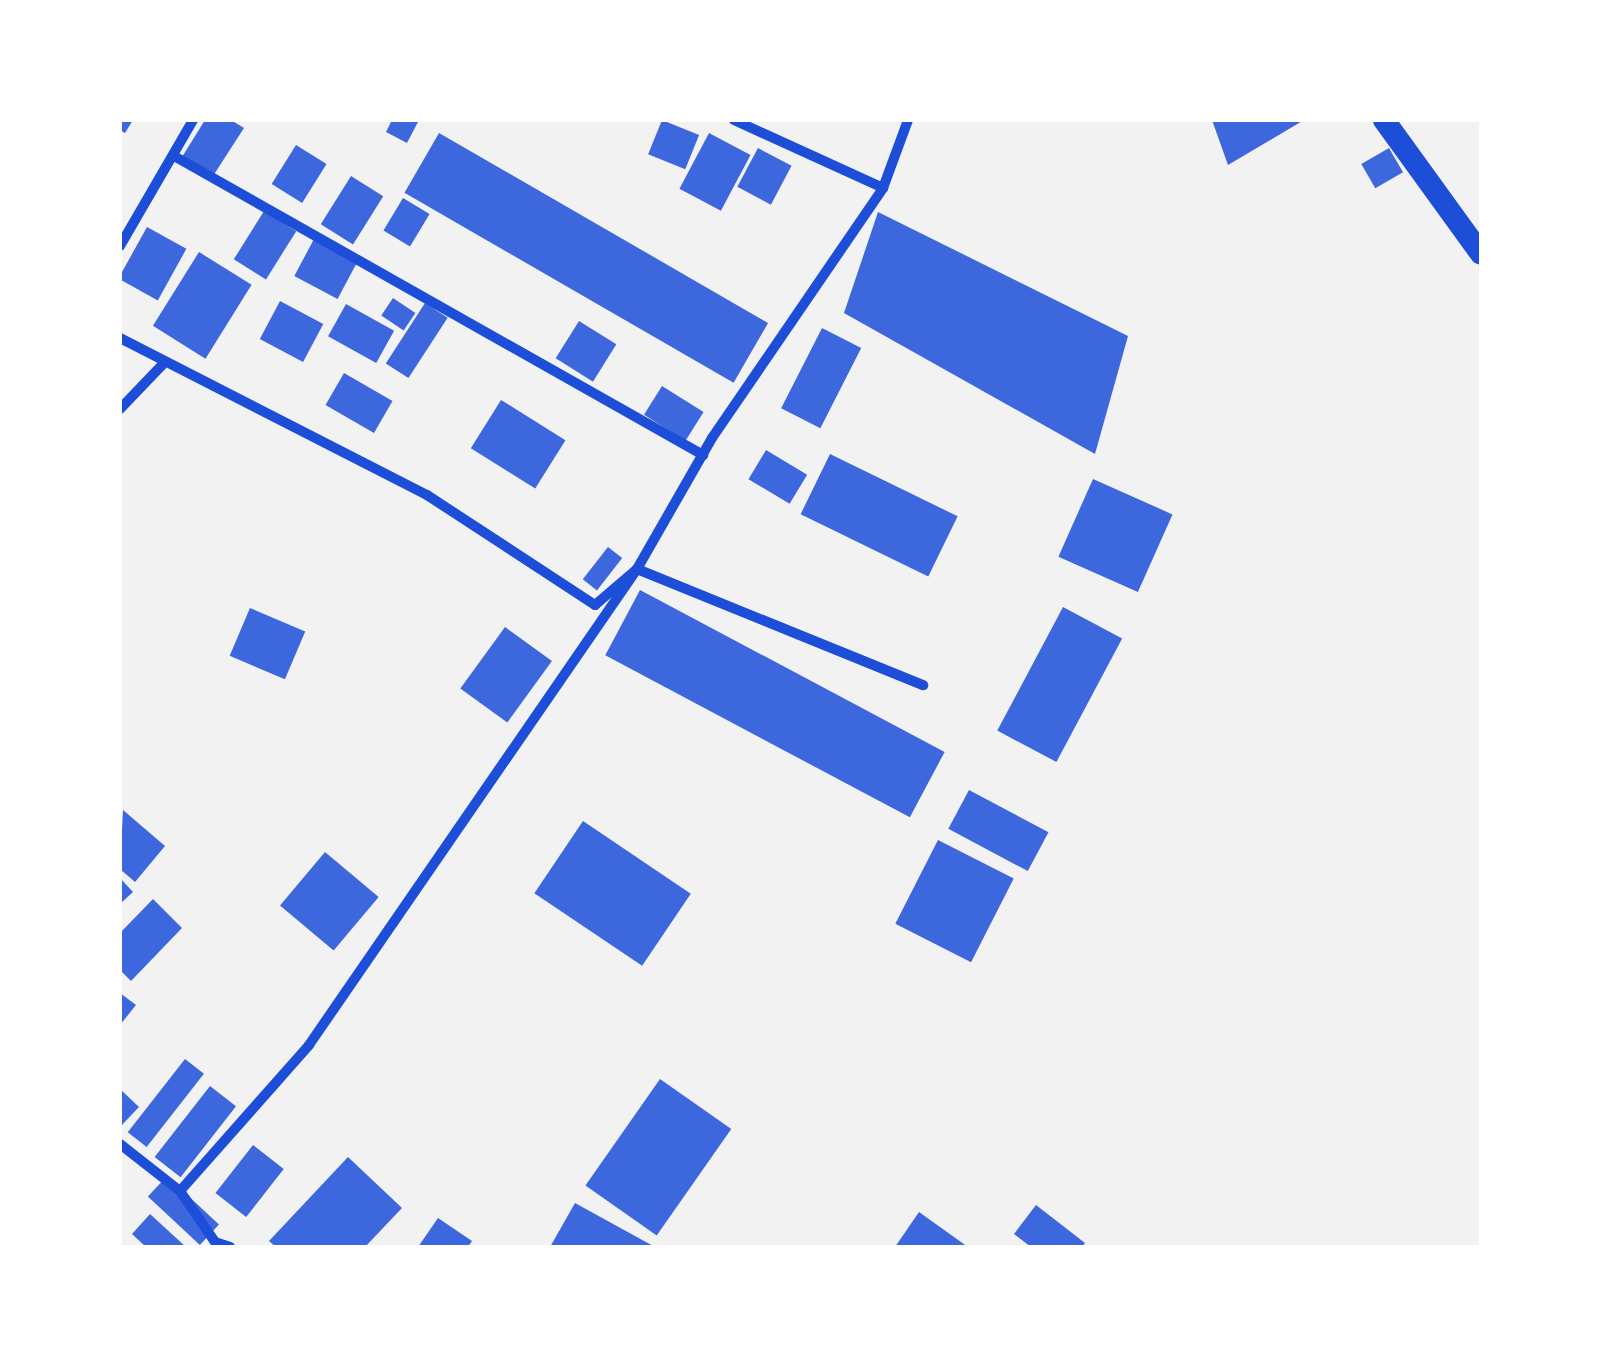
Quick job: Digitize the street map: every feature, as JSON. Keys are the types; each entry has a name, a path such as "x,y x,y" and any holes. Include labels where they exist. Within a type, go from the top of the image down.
{"main road":[{"path":"1384,120 1481,254"}],"street":[{"path":"120,246 193,120"},
{"path":"734,120 883,188"},
{"path":"180,1191 309,1045 637,569 703,455 883,188 908,120"},
{"path":"174,156 703,455"},
{"path":"120,338 163,364 427,495 595,605 637,569"},
{"path":"120,409 163,364"},
{"path":"637,569 924,685"},
{"path":"120,1144 180,1191 215,1242 230,1247"}],"building":[{"path":"120,120 133,120 125,133 120,130"},
{"path":"205,120 231,120 244,128 213,176 182,157"},
{"path":"392,120 419,120 407,143 386,132"},
{"path":"662,120 699,135 685,169 648,154"},
{"path":"1212,120 1304,120 1228,165"},
{"path":"439,133 768,323 734,383 404,193"},
{"path":"709,133 750,155 721,211 679,189"},
{"path":"296,145 327,164 302,203 272,184"},
{"path":"758,148 792,166 771,205 737,187"},
{"path":"1389,148 1403,172 1375,188 1361,164"},
{"path":"351,176 383,196 353,244 321,224"},
{"path":"403,198 430,214 410,247 383,231"},
{"path":"264,211 296,231 266,279 234,259"},
{"path":"878,212 1128,336 1095,454 844,313"},
{"path":"147,227 186,249 158,300 120,279"},
{"path":"314,239 357,262 338,299 294,276"},
{"path":"199,252 252,285 205,359 153,326"},
{"path":"393,298 415,313 404,331 381,315"},
{"path":"280,301 323,324 303,362 260,339"},
{"path":"425,303 448,318 408,378 386,363"},
{"path":"346,304 394,331 376,363 328,336"},
{"path":"579,321 616,344 593,382 556,358"},
{"path":"822,328 861,348 820,428 781,408"},
{"path":"344,373 392,401 374,433 326,405"},
{"path":"662,386 704,412 686,441 644,415"},
{"path":"501,400 565,440 535,489 471,448"},
{"path":"766,450 807,475 790,504 748,479"},
{"path":"830,454 958,516 928,576 801,514"},
{"path":"1093,479 1172,514 1138,592 1058,557"},
{"path":"608,547 622,558 597,590 583,579"},
{"path":"640,590 945,752 910,817 605,655"},
{"path":"1063,607 1122,638 1056,762 997,731"},
{"path":"250,608 305,631 285,679 230,656"},
{"path":"505,627 552,661 507,723 460,688"},
{"path":"969,790 1048,832 1028,871 948,829"},
{"path":"123,810 165,846 135,882 120,869"},
{"path":"583,821 691,894 642,966 534,893"},
{"path":"938,840 1014,879 971,962 895,924"},
{"path":"325,852 379,897 334,951 280,906"},
{"path":"120,878 133,892 120,904"},
{"path":"153,899 182,928 131,981 120,970 120,933"},
{"path":"120,993 136,1005 120,1025"},
{"path":"185,1059 204,1074 147,1147 128,1132"},
{"path":"660,1079 731,1129 657,1235 585,1185"},
{"path":"210,1086 236,1106 181,1177 155,1157"},
{"path":"120,1089 139,1107 120,1127"},
{"path":"253,1145 284,1169 246,1217 215,1193"},
{"path":"348,1157 402,1208 365,1247 276,1247 269,1241"},
{"path":"167,1176 219,1224 200,1245 148,1196"},
{"path":"575,1203 655,1247 550,1247"},
{"path":"1036,1205 1085,1243 1082,1247 1031,1247 1014,1234"},
{"path":"919,1212 968,1247 895,1247"},
{"path":"150,1214 186,1247 146,1247 132,1234"},
{"path":"438,1218 472,1241 468,1247 418,1247"}]}
